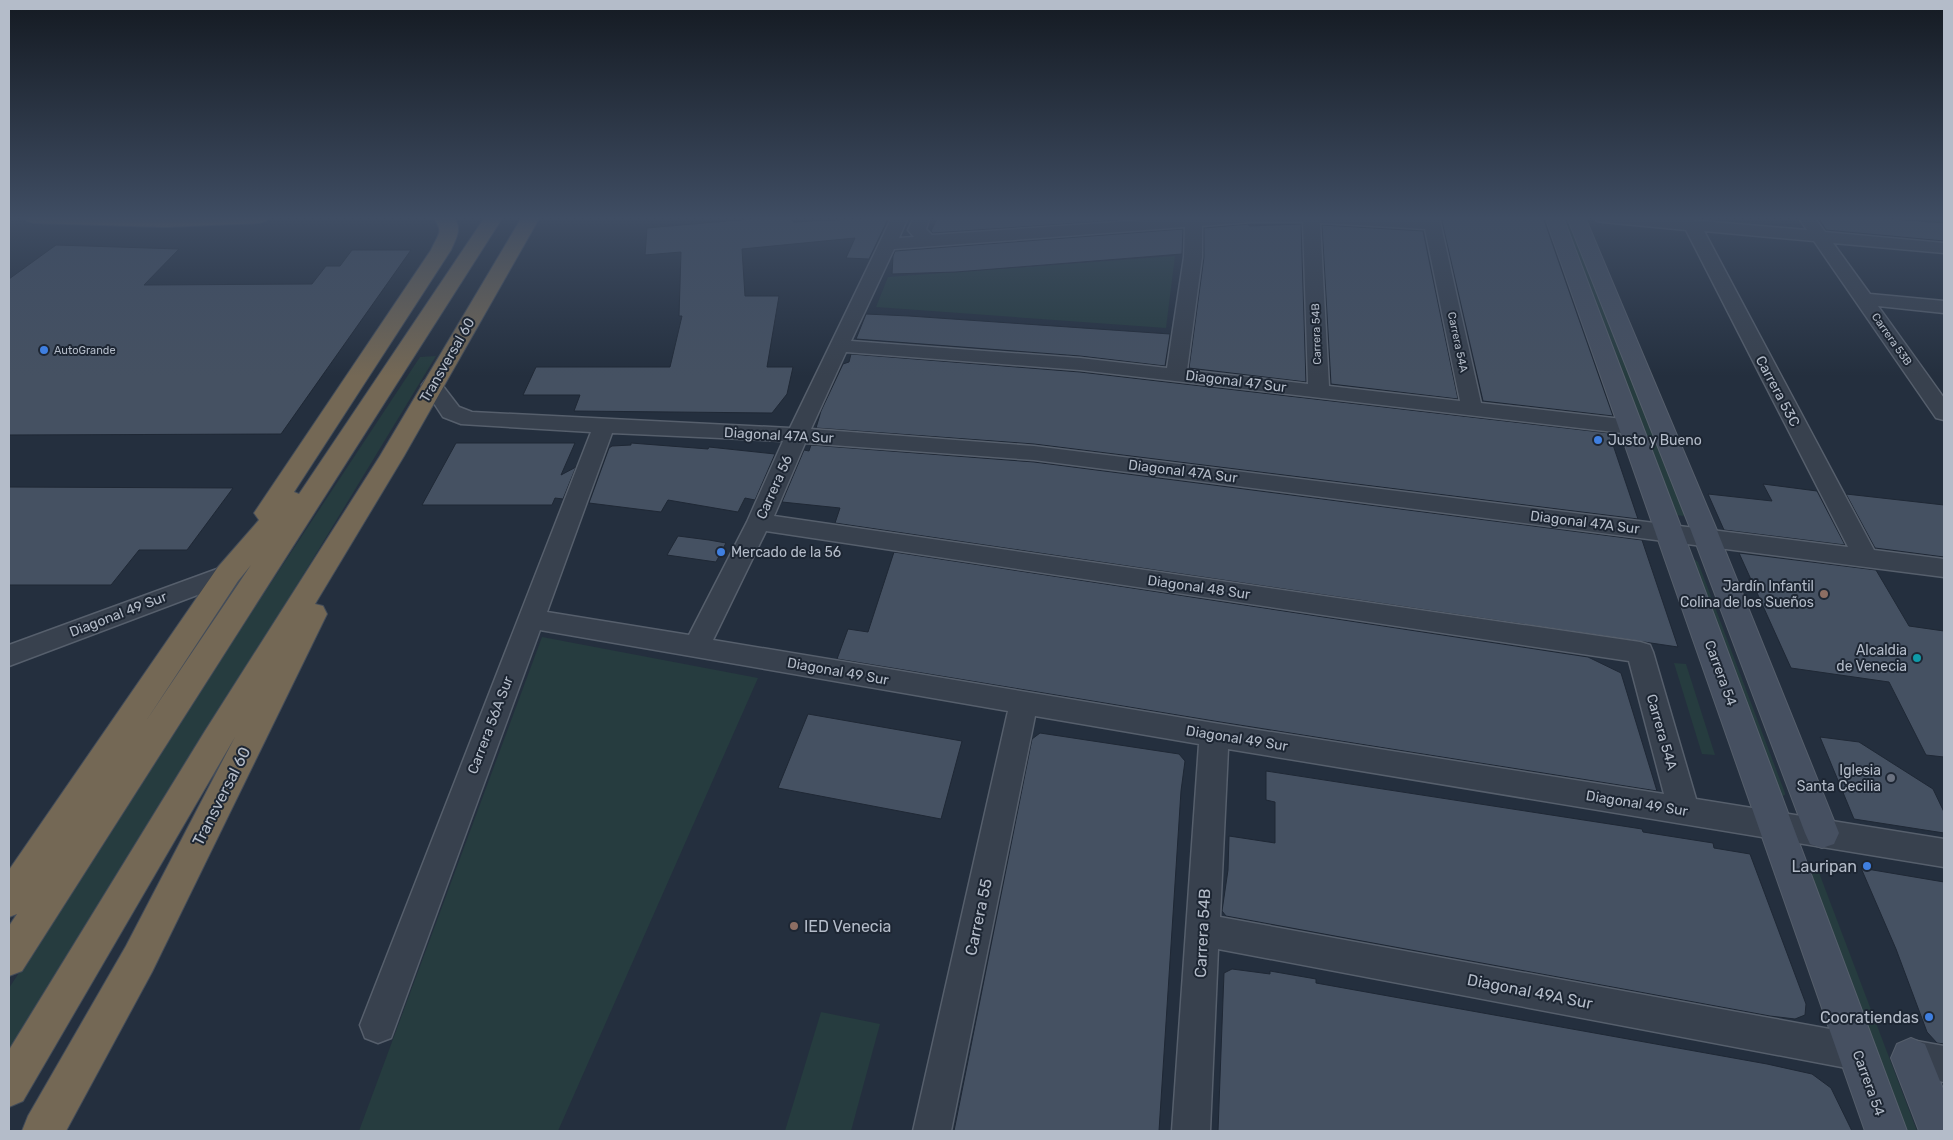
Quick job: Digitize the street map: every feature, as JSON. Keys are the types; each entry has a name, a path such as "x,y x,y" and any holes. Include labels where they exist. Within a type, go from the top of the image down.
{"highway":[{"path":"9,900 228,574 428,270"},
{"path":"9,958 459,270"},
{"name":"Transversal 60","path":"9,1087 216,740 392,456 498,270"},
{"path":"228,574 368,410"},
{"name":"Transversal 60","path":"43,1131 139,959 392,456"},
{"path":"69,810 144,752"}],"street":[{"name":"Carrera 56","path":"696,647 758,522 875,270"},
{"path":"1176,374 1191,270"},
{"name":"Carrera 54B","path":"1313,270 1319,391"},
{"name":"Carrera 54A","path":"1443,270 1472,408"},
{"name":"Carrera 54","path":"1574,270 1886,1131"},
{"path":"1597,270 1706,537 1822,834"},
{"name":"Carrera 53C","path":"1716,270 1865,557"},
{"name":"Carrera 53B","path":"1844,270 1944,413"},
{"path":"1864,299 1944,307"},
{"path":"1600,341 1632,356"},
{"name":"Diagonal 47 Sur","path":"839,346 1039,360 1176,374 1631,427"},
{"path":"1918,376 1944,379"},
{"name":"Diagonal 47A Sur","path":"432,386 451,412 464,418 797,435 1034,453 1944,568"},
{"name":"Carrera 56A Sur","path":"378,1025 604,426"},
{"name":"Diagonal 48 Sur","path":"758,522 1640,652"},
{"name":"Diagonal 49 Sur","path":"9,656 228,574"},
{"name":"Diagonal 49 Sur","path":"531,619 1214,735 1944,853"},
{"name":"Carrera 54A","path":"1640,652 1684,811"},
{"name":"Carrera 55","path":"932,1131 1024,703"},
{"name":"Carrera 54B","path":"1191,1131 1214,735"},
{"name":"Diagonal 49A Sur","path":"1202,930 1857,1052"},
{"path":"1928,1061 1940,1131"}],"green space":[{"path":"981,270 1173,270 1166,328 876,307 888,277"},
{"path":"1581,270 1589,270 1685,516 1674,515"},
{"path":"436,356 9,1060 9,988 114,828 247,619 420,357"},
{"path":"1694,559 1698,562 1785,795 1782,796 1691,560"},
{"path":"542,637 758,678 558,1131 359,1131"},
{"path":"1674,663 1686,664 1715,755 1702,754"},
{"path":"1809,869 1818,870 1917,1131 1906,1131"},
{"path":"821,1012 880,1024 851,1131 785,1131"}],"building":[{"path":"21,270 158,270 144,285 312,284 323,270 397,270 281,434 9,435 9,279"},
{"path":"680,270 743,270 745,296 779,296 767,367 793,367 787,394 772,413 574,411 580,395 523,395 536,367 670,367 682,316 679,316"},
{"path":"892,270 979,270 956,272 892,274"},
{"path":"1202,270 1302,270 1306,382 1189,368"},
{"path":"1325,270 1431,270 1458,399 1331,384"},
{"path":"1453,270 1562,270 1613,416 1483,401"},
{"path":"866,314 1170,334 1165,366 1080,356 856,339"},
{"path":"851,354 1080,372 1609,433 1638,519 1034,444 816,428 821,411 843,364 849,362"},
{"path":"456,443 575,443 561,475 576,467 563,499 555,498 552,505 422,505"},
{"path":"631,443 708,449 709,447 775,454 755,500 745,498 738,512 668,500 661,512 589,503 609,448 612,446 631,445"},
{"path":"811,445 1034,462 1642,540 1678,647 835,523 840,508 782,502 804,450 809,451"},
{"path":"1763,484 1817,491 1845,545 1724,530 1708,494 1772,501"},
{"path":"9,487 233,488 187,550 139,550 111,585 9,585"},
{"path":"1846,494 1944,505 1944,557 1875,548"},
{"path":"678,536 726,543 716,562 667,555"},
{"path":"894,552 1588,657 1621,673 1657,791 837,659 848,629 868,632"},
{"name":"Jardín Infantil Colina de los Sueños","path":"1739,553 1876,570 1909,626 1944,631 1944,757 1926,755 1889,682 1791,668"},
{"path":"808,714 962,741 941,819 778,788"},
{"path":"1040,733 1179,754 1185,761 1181,791 1159,1131 954,1131 1032,739"},
{"path":"1820,737 1859,742 1933,789 1944,812 1944,833 1854,819"},
{"path":"1266,771 1642,829 1643,832 1713,843 1714,848 1750,854 1806,1004 1805,1015 1795,1019 1770,1016 1226,916 1222,911 1228,870 1229,836 1275,843 1275,802 1266,800"},
{"path":"1861,868 1944,882 1944,1044 1937,1043 1927,1032 1896,949"},
{"path":"1232,969 1270,974 1270,971 1316,979 1316,983 1767,1064 1812,1074 1831,1088 1852,1131 1218,1131 1224,973"}],"place":[{"name":"AutoGrande","path":"44,350"},
{"name":"Justo y Bueno","path":"1598,440"},
{"name":"Mercado de la 56","path":"721,552"},
{"name":"Jardín Infantil Colina de los Sueños","path":"1824,594"},
{"name":"Alcaldia de Venecia","path":"1917,658"},
{"name":"Iglesia Santa Cecilia","path":"1891,778"},
{"name":"Lauripan","path":"1867,866"},
{"name":"IED Venecia","path":"794,926"},
{"name":"Cooratiendas","path":"1929,1017"}]}
